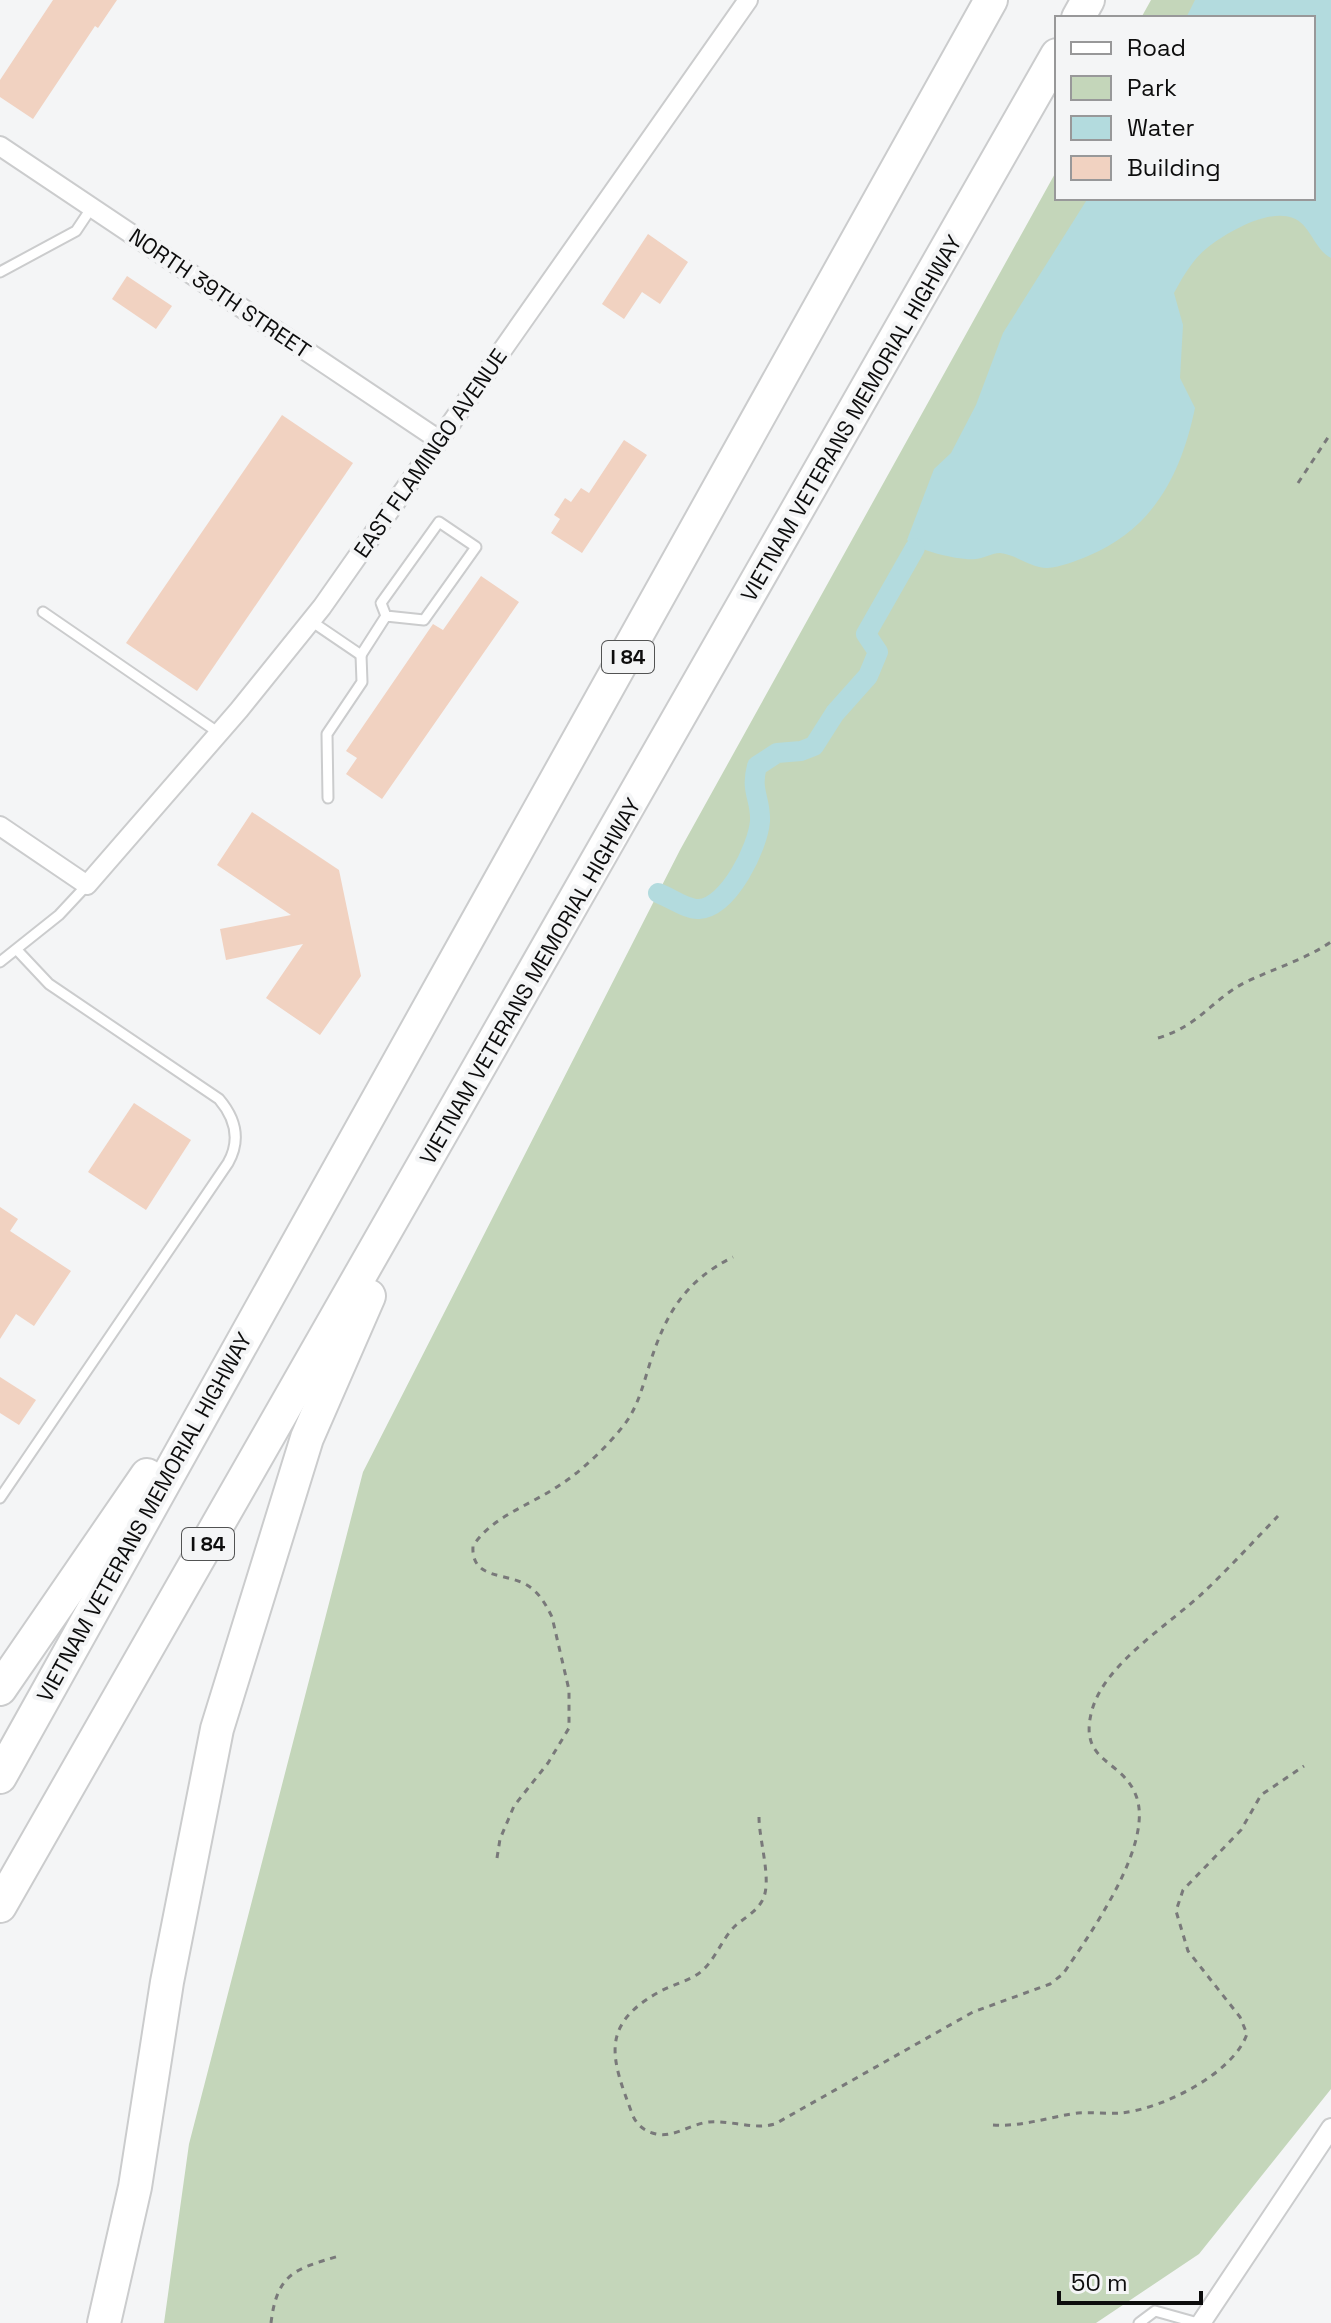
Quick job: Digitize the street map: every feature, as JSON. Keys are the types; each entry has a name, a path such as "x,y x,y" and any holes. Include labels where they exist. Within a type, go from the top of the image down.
{"highway":[{"name":"VIETNAM VETERANS MEMORIAL HIGHWAY","path":"0,1777 259,1310 607,695 991,0"},
{"name":"VIETNAM VETERANS MEMORIAL HIGHWAY","path":"0,1906 1055,59"},
{"path":"104,2323 135,2187 167,1982 217,1729 307,1438 415,1182"},
{"path":"0,1689 259,1310"}],"street":[{"name":"EAST FLAMINGO AVENUE","path":"87,885 311,621 748,0"},
{"name":"NORTH 39TH STREET","path":"0,146 439,440"},
{"path":"0,826 87,885"},
{"path":"1200,2323 1331,2128"}],"lane":[{"path":"0,272 76,231 92,207"},
{"path":"439,522 476,547 424,620 386,616 381,603 439,522"},
{"path":"43,612 219,733"},
{"path":"328,798 327,734 362,682 361,655 386,616"},
{"path":"311,621 361,655"},
{"path":"0,962 59,915 87,885"},
{"path":"0,1498 228,1163 236,1144 229,1111 219,1099 49,984 17,950"},
{"path":"1139,2323 1155,2311 1200,2323"}],"path":[{"path":"1298,483 1331,433"},
{"path":"1158,1038 1193,1024 1245,982 1312,955 1331,942"},
{"path":"497,1858 500,1839 514,1806 559,1747 571,1713 552,1617 545,1604 522,1583 481,1569 476,1563 473,1546 494,1524 554,1489 600,1451 635,1407 659,1336 683,1295 695,1280 733,1257"},
{"path":"759,1817 759,1840 766,1880 762,1902 735,1926 700,1973 660,1990 626,2016 613,2045 614,2063 632,2112 636,2122 647,2132 671,2134 707,2122 763,2127 775,2124 973,2012 1050,1984 1063,1974 1123,1874 1140,1829 1135,1790 1091,1747 1089,1730 1098,1696 1130,1656 1204,1592 1278,1516"},
{"path":"993,2125 1022,2126 1078,2113 1145,2109 1189,2090 1243,2047 1247,2034 1240,2017 1188,1951 1176,1911 1183,1890 1241,1830 1261,1795 1304,1766"},
{"path":"271,2323 275,2299 285,2278 297,2270 339,2256"}],"green space":[{"path":"1151,0 1331,0 1331,2089 1199,2254 1096,2323 164,2323 189,2144 363,1472 680,850 1055,174 1055,200 1315,200 1315,16 1142,16"}],"water":[{"path":"1195,0 1331,0 1331,258 1320,249 1299,221 1272,216 1236,229 1207,248 1193,263 1174,293 1183,325 1180,378 1195,408 1189,432 1182,456 1161,497 1147,515 1111,545 1073,562 1047,568 1006,554 960,558 913,544 907,540 934,469 951,453 976,405 1003,333 1087,200 1315,200 1315,16 1187,16"}],"building":[{"path":"53,0 117,0 98,28 95,26 33,119 0,97 0,80"},
{"path":"648,234 688,262 660,304 642,292 624,319 602,304"},
{"path":"127,276 172,306 156,329 112,299"},
{"path":"282,415 353,463 197,691 126,643"},
{"path":"624,440 647,455 582,553 551,533 560,519 554,515 565,498 571,502 581,488 589,493"},
{"path":"481,576 519,602 382,799 346,774 357,758 346,751 433,624 443,630"},
{"path":"252,812 339,870 361,976 320,1035 266,998 303,944 226,960 220,929 291,915 217,865"},
{"path":"134,1103 191,1140 146,1210 88,1172"},
{"path":"0,1207 18,1219 10,1231 71,1271 34,1326 16,1314 0,1339"},
{"path":"0,1377 36,1400 19,1425 0,1413"}],"waterway":[{"path":"658,893 699,909 710,906 731,887 748,860 758,832 757,766 777,753 801,751 814,746 835,713 868,676 878,652 866,634 915,548"}]}
